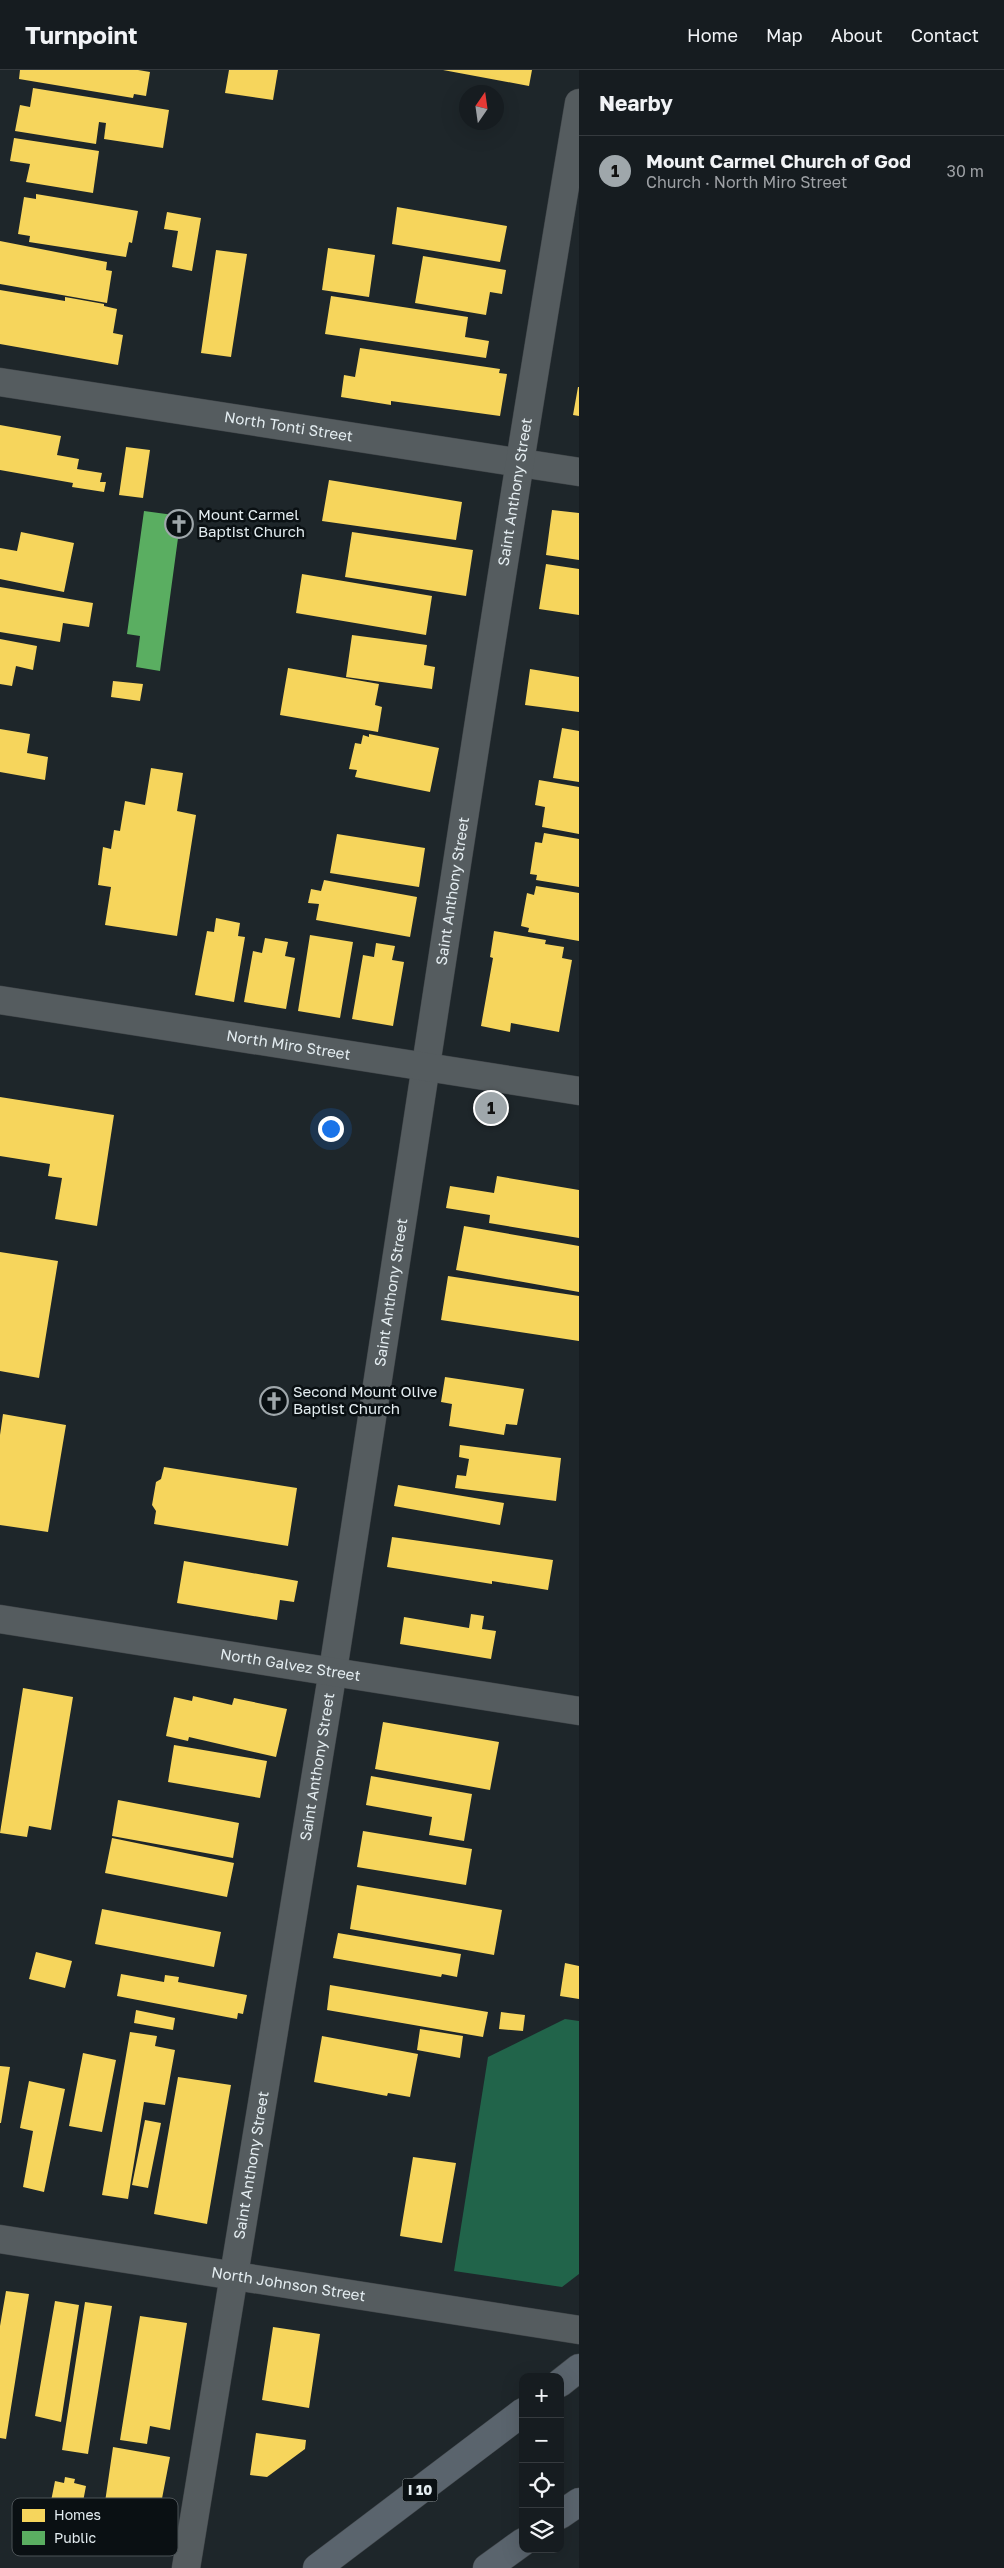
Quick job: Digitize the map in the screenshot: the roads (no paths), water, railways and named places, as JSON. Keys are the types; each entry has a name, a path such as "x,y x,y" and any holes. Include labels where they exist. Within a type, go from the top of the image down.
{"highway":[{"path":"564,2380 579,2368"},
{"name":"I 10","path":"317,2568 519,2415"},
{"path":"564,2512 579,2502"},
{"path":"487,2568 519,2545"}],"street":[{"name":"Saint Anthony Street","path":"186,2568 232,2274 332,1672 518,462 579,103"},
{"name":"North Tonti Street","path":"0,382 579,472"},
{"name":"North Miro Street","path":"0,1000 579,1091"},
{"name":"North Galvez Street","path":"0,1619 579,1711"},
{"name":"North Johnson Street","path":"0,2238 579,2330"}],"place":[{"name":"Mount Carmel Baptist Church","path":"179,524"},
{"name":"Mount Carmel Church of God","path":"491,1108"},
{"name":"Second Mount Olive Baptist Church","path":"274,1401"}]}
